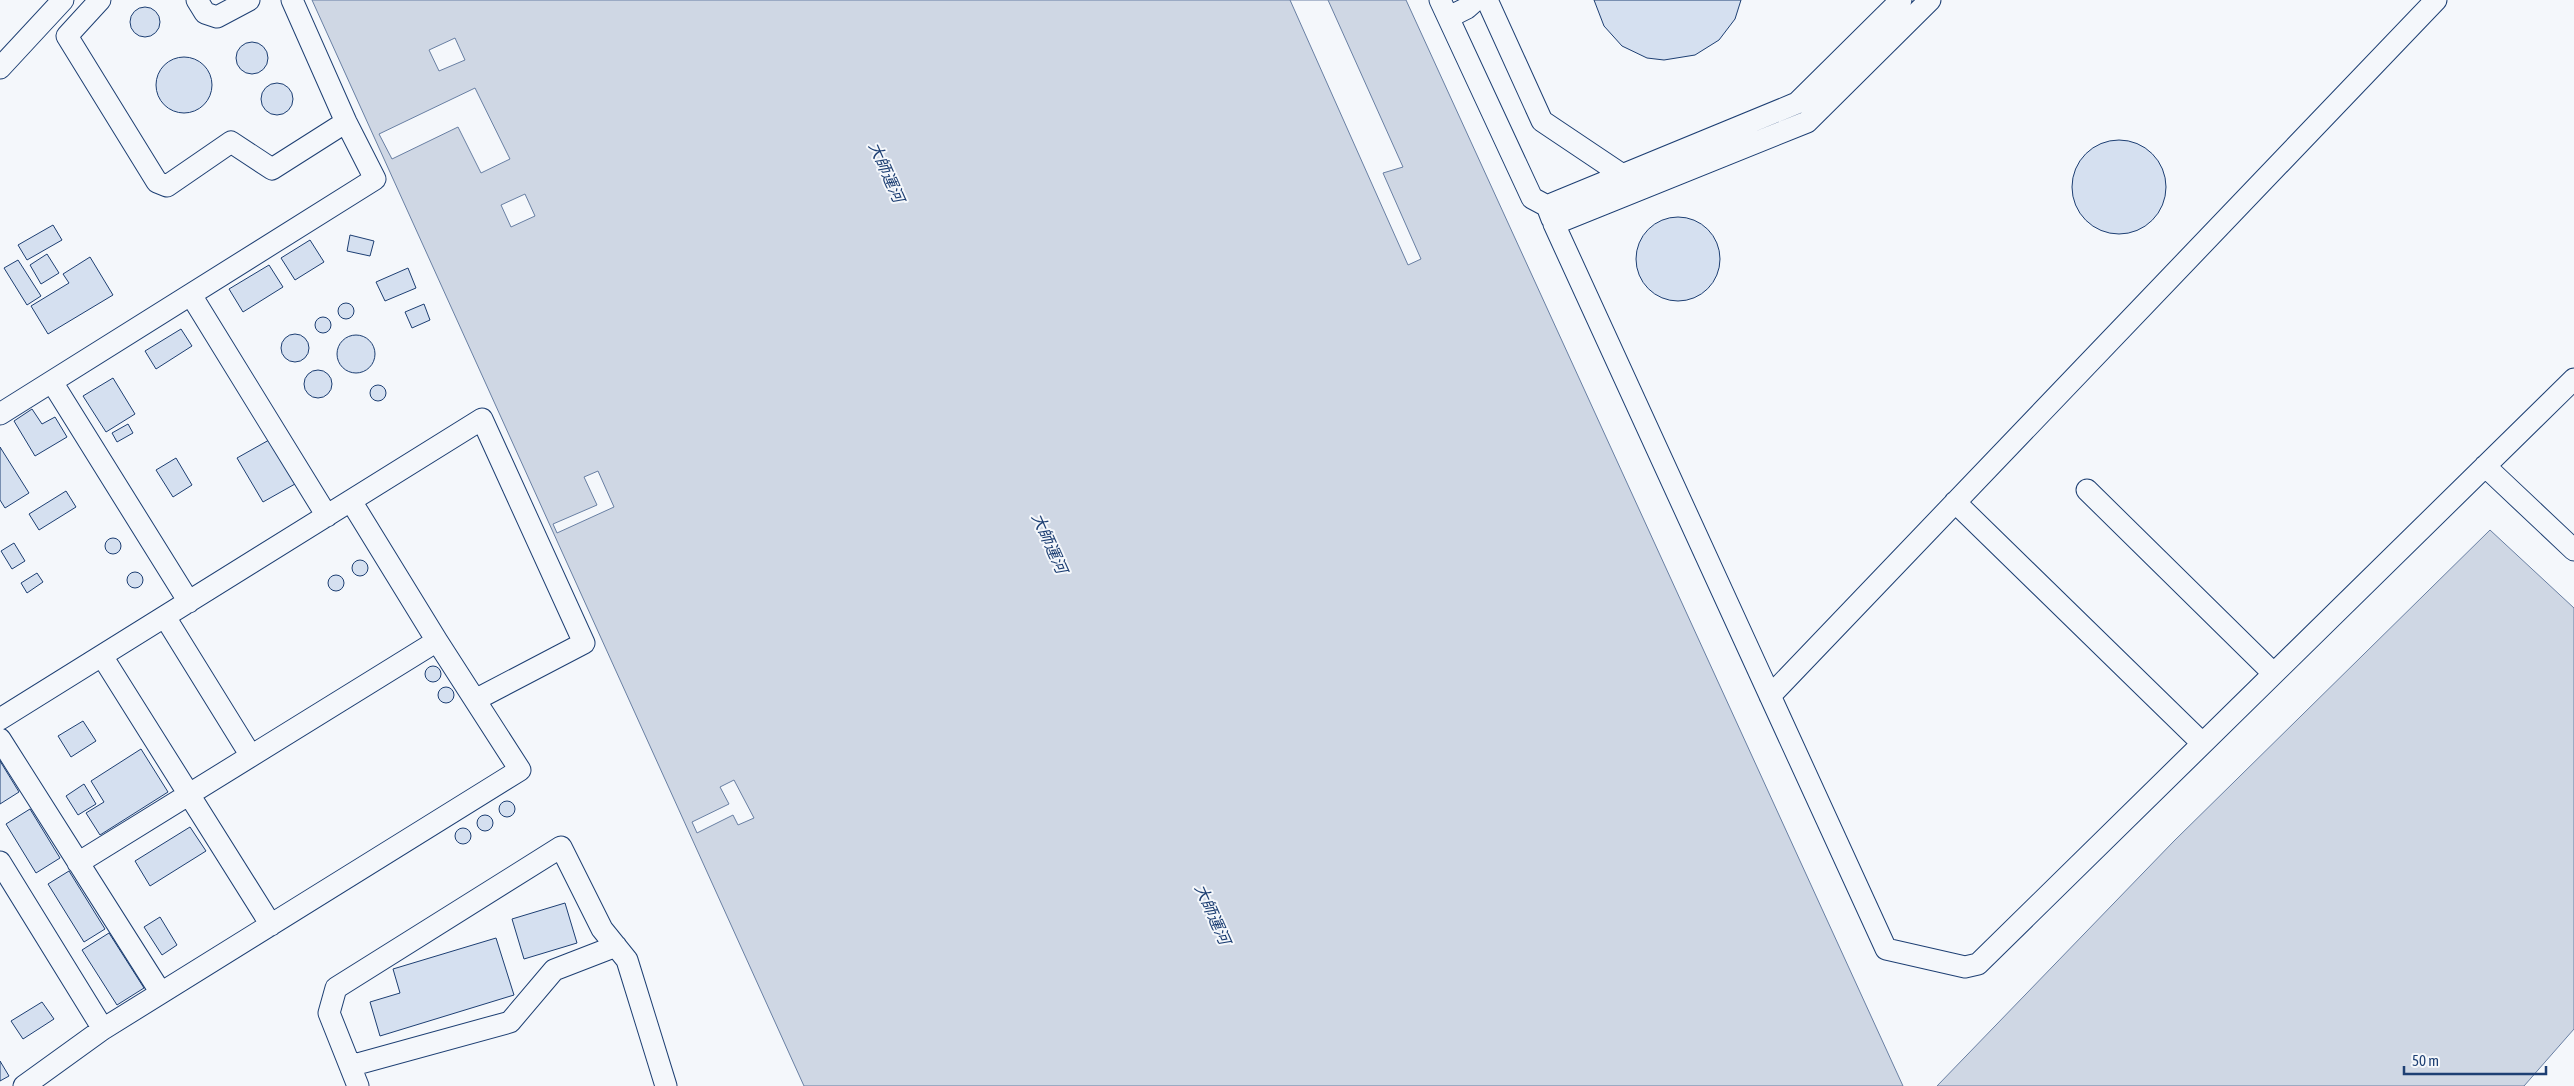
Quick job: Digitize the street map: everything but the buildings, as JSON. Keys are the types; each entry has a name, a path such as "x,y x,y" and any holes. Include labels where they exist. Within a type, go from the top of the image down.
{"lane":[{"path":"0,67 63,0"},
{"path":"100,0 67,36 157,182 167,186 232,142 272,169 346,122"},
{"path":"197,0 205,13 217,16 249,0"},
{"path":"0,414 375,179 346,122 292,0"},
{"path":"1476,0 1468,8 1445,9 1532,198 1550,215 1886,949 1965,967 1978,964 2574,379"},
{"path":"1487,0 1542,121 1620,174"},
{"path":"1550,215 1620,174 1797,103 1901,0"},
{"path":"1550,215 1807,122 1930,0"},
{"path":"1770,696 2436,0"},
{"path":"191,295 327,516"},
{"path":"52,382 189,602"},
{"path":"0,719 482,420 584,643 474,700"},
{"path":"2485,466 2574,550"},
{"path":"2087,490 2273,674"},
{"path":"24,1086 103,1029 520,770 436,641 351,501"},
{"path":"1955,502 2202,743"},
{"path":"165,617 251,756"},
{"path":"78,863 436,641"},
{"path":"102,656 271,925"},
{"path":"0,739 161,993"},
{"path":"358,1086 329,1012 336,988 561,847 602,929 627,960 666,1086"},
{"path":"0,862 103,1029"},
{"path":"350,1066 510,1022 554,970 616,946"}],"water":[{"name":"大師運河","path":"312,0 1406,0 1903,1086 804,1086"},
{"path":"2490,530 2574,608 2574,1029 2524,1086 1937,1086 2174,841"}],"pier":[{"path":"1290,0 1328,0 1403,167 1383,173 1421,259 1408,265"},
{"path":"455,38 465,60 439,71 429,50"},
{"path":"475,88 510,159 481,173 458,127 392,159 379,134"},
{"path":"525,194 535,216 511,227 501,205"},
{"path":"598,471 614,507 557,533 553,524 597,505 584,477"},
{"path":"734,780 754,818 738,825 733,815 697,833 692,822 729,804 720,787"}]}
